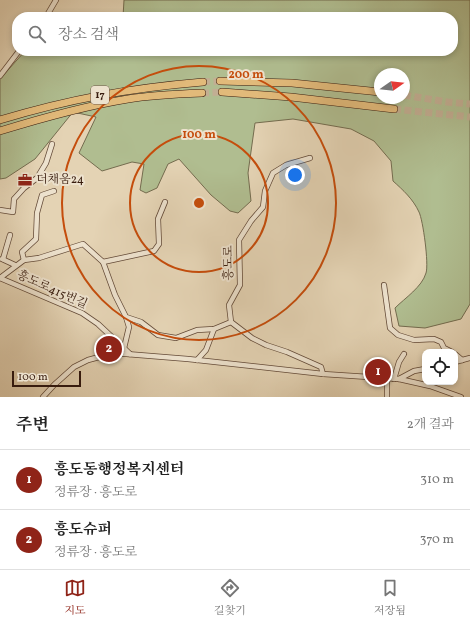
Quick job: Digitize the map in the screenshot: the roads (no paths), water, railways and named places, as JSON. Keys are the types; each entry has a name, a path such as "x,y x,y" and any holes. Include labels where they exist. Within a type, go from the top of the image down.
{"highway":[{"path":"220,81 292,83 374,91"},
{"name":"17","path":"0,120 41,108 84,98 127,90 203,82"},
{"path":"222,92 290,97 394,109"},
{"name":"17","path":"0,131 43,118 129,99 202,93"}],"street":[{"path":"49,12 56,0"},
{"path":"0,76 15,56"},
{"path":"0,210 13,212 14,199 24,188 37,178 46,163 52,144"},
{"name":"흥도로","path":"231,322 229,305 240,285 239,240 251,222 264,207 265,191 273,173 286,165 310,158"},
{"name":"흥도로415번길","path":"24,260 22,252 36,239 37,213 42,195 54,191"},
{"path":"103,262 154,251 159,244 158,219 165,202"},
{"name":"흥도로415번길","path":"10,235 1,259 15,266"},
{"path":"0,278 24,260 39,258 84,244 103,262 115,295 126,317 129,327 124,348"},
{"name":"흥도로415번길","path":"0,278 82,313 98,324 130,354"},
{"path":"384,285 390,328 398,335 414,340 434,339 441,342 446,349"},
{"path":"126,317 142,322 158,335 176,338 197,330 214,329 231,322 252,338 266,345 287,352 321,367 323,374"},
{"path":"197,360 206,350 214,329"},
{"path":"43,397 74,367 88,360 114,352 323,374 396,379 430,386 461,397"},
{"path":"396,379 399,362 404,354"},
{"path":"458,357 462,360"},
{"path":"458,361 470,358"},
{"path":"396,379 414,371 422,370"},
{"path":"387,378 387,397"}],"tunnel":[{"path":"203,82 220,81"},
{"path":"202,93 222,92"},
{"path":"410,96 470,104"},
{"path":"394,109 470,117"}],"place":[{"name":"더채움24","path":"25,180"},
{"name":"흥도슈퍼","path":"109,349"},
{"name":"흥도동행정복지센터","path":"378,372"}]}
